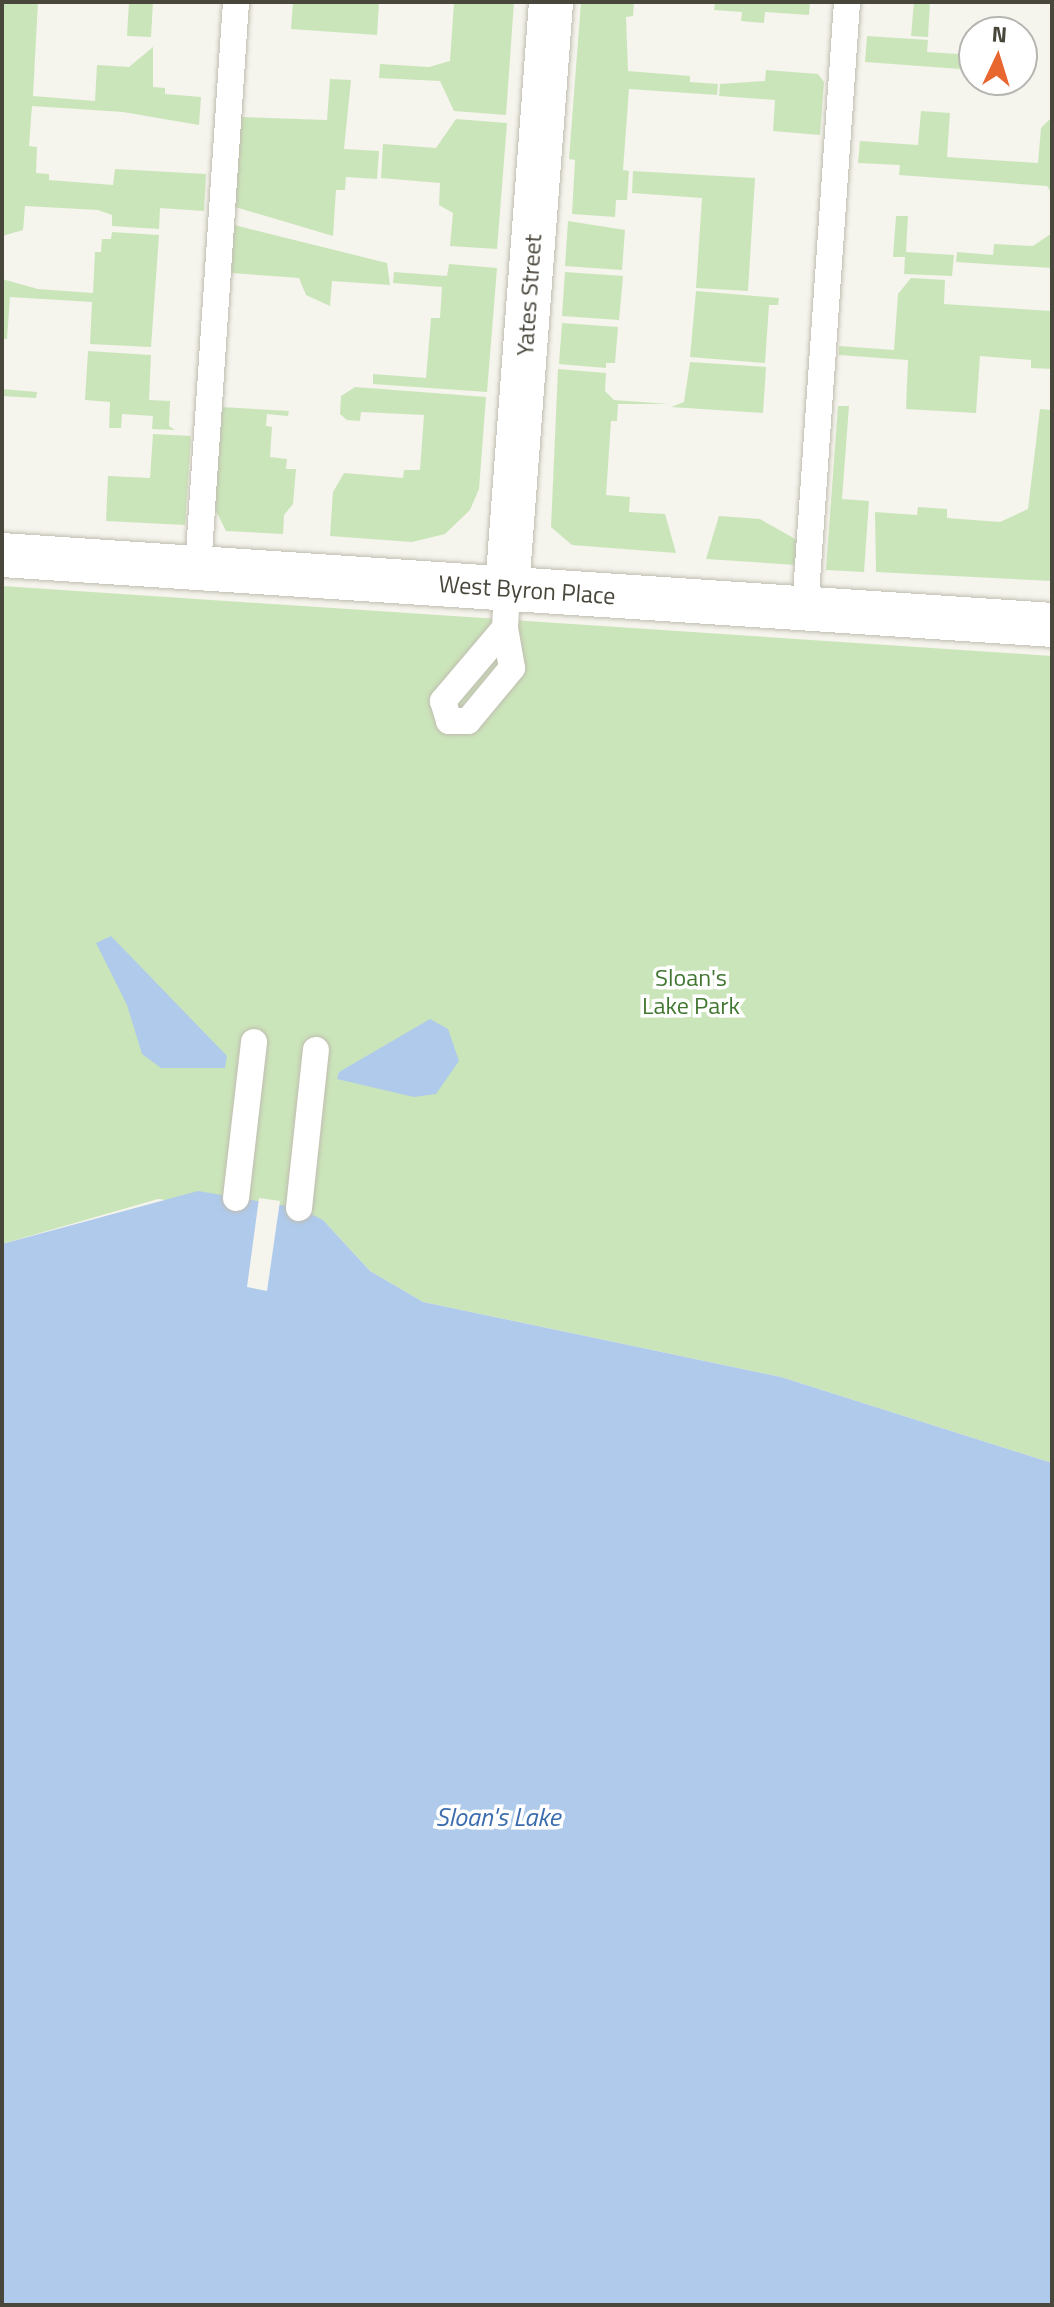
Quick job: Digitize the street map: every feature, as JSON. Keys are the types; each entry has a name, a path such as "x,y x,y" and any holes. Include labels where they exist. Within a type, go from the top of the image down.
{"street":[{"name":"Yates Street","path":"506,608 551,2"},
{"name":"West Byron Place","path":"2,555 198,568 506,608 805,609 1052,625"}],"lane":[{"path":"198,568 236,2"},
{"path":"805,609 847,2"},
{"path":"236,1198 254,1042"},
{"path":"299,1208 316,1050"}],"green space":[{"path":"2,2 38,2 33,96 95,101 97,65 129,67 153,47 153,87 165,88 165,94 201,97 199,125 123,112 32,106 29,146 37,147 36,173 49,174 49,180 113,185 115,169 206,174 204,211 160,208 159,229 112,226 112,215 98,210 25,206 23,230 2,236"},
{"path":"129,2 153,2 151,37 127,36"},
{"path":"293,2 379,2 377,35 291,29"},
{"path":"454,2 514,2 506,115 454,111 440,81 379,78 380,64 429,67 450,61"},
{"path":"581,2 634,2 633,16 626,17 628,71 690,76 690,82 718,84 717,95 629,89 623,170 629,171 627,200 616,200 615,217 572,214 575,160 569,159"},
{"path":"715,2 810,2 809,15 765,12 764,23 741,21 742,12 714,10"},
{"path":"914,2 930,2 928,37 911,36"},
{"path":"867,36 928,40 927,52 958,54 958,69 865,62"},
{"path":"766,70 818,74 824,82 820,135 773,131 775,100 719,96 720,84 765,81"},
{"path":"330,79 351,80 344,149 379,151 377,179 346,177 345,190 336,190 333,236 235,207 241,117 327,120"},
{"path":"921,111 950,113 947,157 1038,163 1041,128 1052,117 1052,194 1047,186 899,175 900,165 858,163 860,141 918,145"},
{"path":"456,119 507,123 497,249 450,246 453,213 439,205 440,183 381,178 383,144 436,148"},
{"path":"633,171 755,178 748,291 696,288 702,198 632,193"},
{"path":"896,216 908,216 906,252 954,255 952,276 904,274 905,257 893,257"},
{"path":"568,221 625,230 622,270 565,266"},
{"path":"234,225 387,263 390,285 332,281 330,306 306,295 299,278 231,273"},
{"path":"112,232 159,235 151,347 90,344 92,302 10,297 7,339 2,339 2,279 38,289 93,293 95,252 101,252 102,239 111,239"},
{"path":"1052,233 1052,268 956,262 957,252 993,255 994,244 1033,246"},
{"path":"449,264 497,268 487,392 373,384 373,374 426,378 431,318 440,318 442,287 393,283 394,272 447,276"},
{"path":"565,272 623,276 619,320 562,316"},
{"path":"911,278 945,280 944,304 1052,311 1052,369 1031,368 1031,360 980,356 976,413 906,409 908,360 839,355 839,346 894,350 898,294"},
{"path":"696,291 779,298 778,305 769,305 765,363 690,357"},
{"path":"562,323 618,327 615,363 606,363 606,368 559,364"},
{"path":"88,351 151,355 149,400 170,401 169,426 175,430 152,429 153,416 122,414 121,428 109,428 110,402 85,400"},
{"path":"690,362 766,367 763,413 671,407 684,402"},
{"path":"558,369 606,373 605,391 614,400 669,404 618,404 617,421 611,421 606,495 630,497 629,512 665,514 676,553 572,545 551,527"},
{"path":"355,387 486,397 479,489 470,510 445,534 412,542 330,536 333,492 344,473 403,478 404,470 420,470 424,415 361,412 360,421 347,420 340,414 341,396"},
{"path":"2,389 37,392 36,398 2,396"},
{"path":"838,406 849,406 842,499 869,501 864,572 826,570"},
{"path":"221,407 289,411 288,416 267,414 266,426 272,427 270,457 287,459 286,469 296,469 293,504 284,515 283,534 226,531 215,509"},
{"path":"1040,409 1052,410 1052,581 876,572 875,512 917,515 918,507 947,509 947,518 1000,522 1028,509"},
{"path":"153,434 191,436 185,525 106,521 108,476 150,478"},
{"path":"719,516 760,519 797,540 796,565 706,559"},
{"name":"Sloan's Lake Park","path":"2,586 1052,656 1052,1463 781,1377 423,1302 370,1271 323,1220 158,1199 2,1244"}],"water":[{"path":"111,936 227,1056 225,1068 161,1068 142,1054 127,1005 96,943"},
{"path":"430,1019 448,1029 459,1061 436,1094 414,1097 337,1079 339,1072"},
{"name":"Sloan's Lake","path":"198,1191 299,1208 323,1220 370,1271 423,1302 781,1377 1052,1463 1052,2305 2,2305 2,1244"}],"pier":[{"path":"259,1198 280,1201 267,1291 247,1287"}]}
